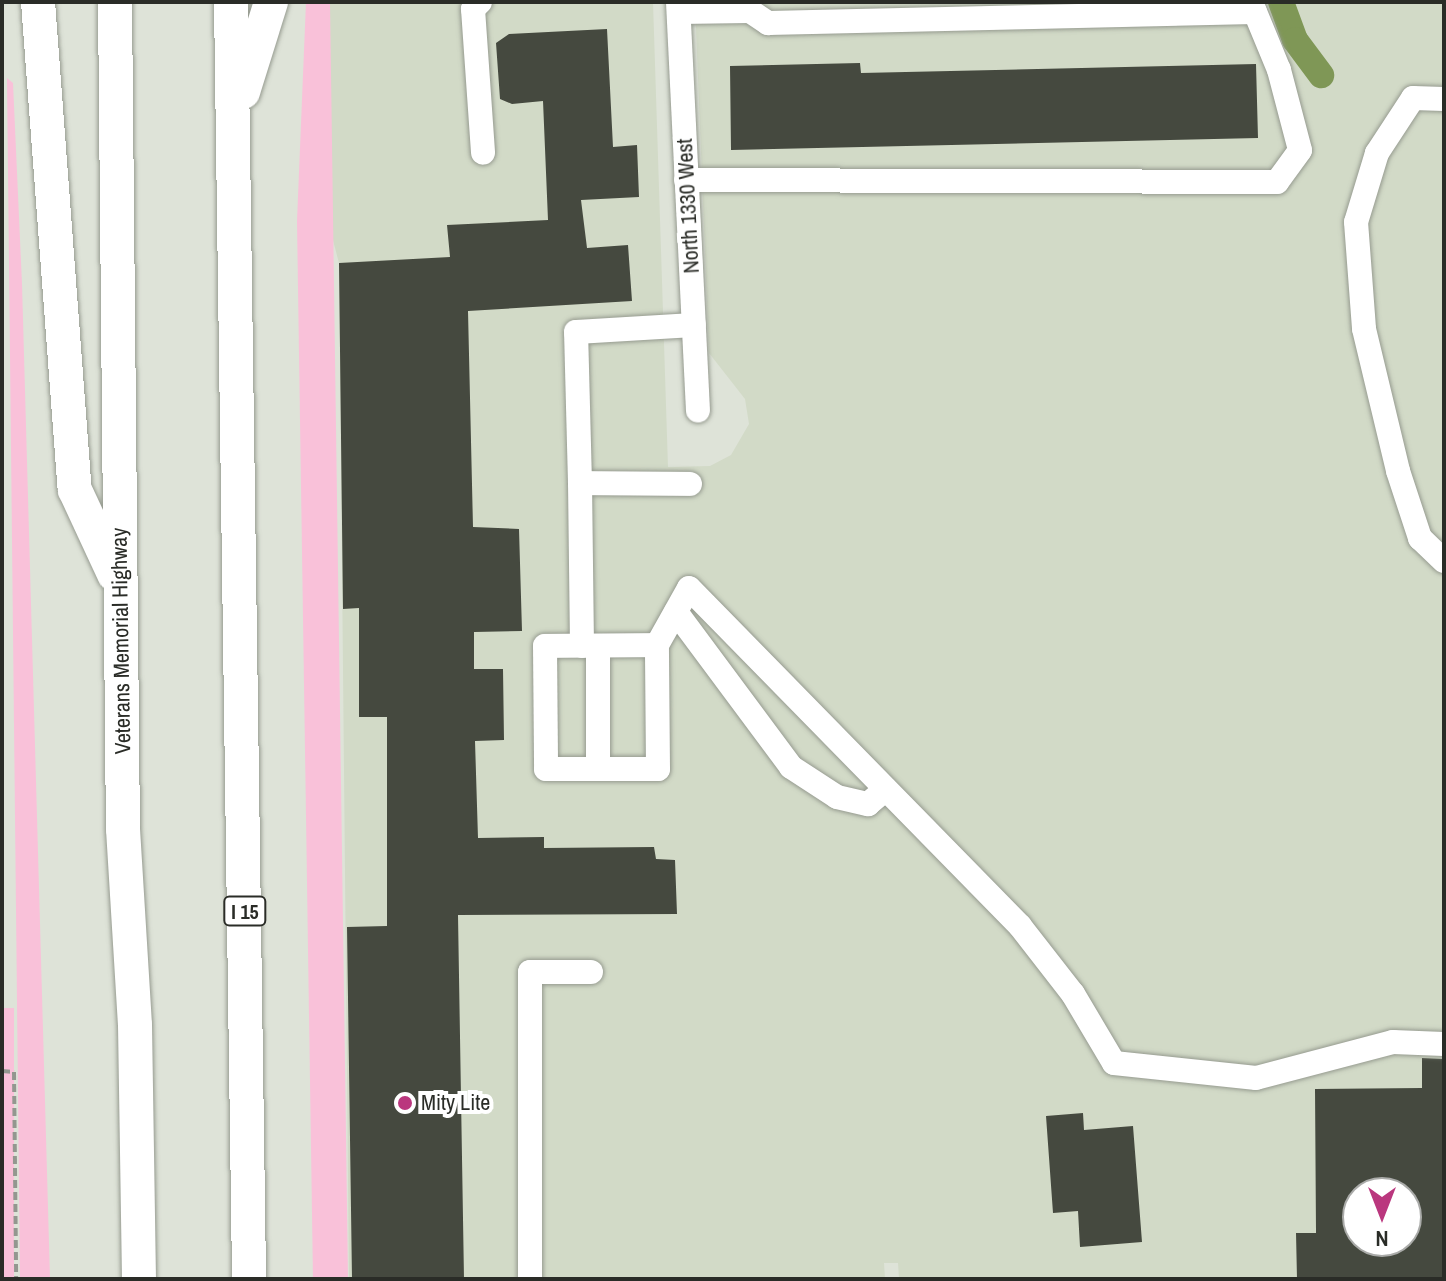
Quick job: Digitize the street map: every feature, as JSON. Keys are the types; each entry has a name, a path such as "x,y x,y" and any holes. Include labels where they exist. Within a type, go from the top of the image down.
{"highway":[{"path":"38,2 75,490 120,585"},
{"name":"Veterans Memorial Highway","path":"115,2 120,585 139,1279"},
{"name":"I 15","path":"231,2 249,1279"},
{"path":"235,119 271,2"}],"street":[{"path":"480,2 473,9 483,153"},
{"path":"678,7 754,7 768,23 1253,7 1279,70 1300,150 1277,182 686,180"},
{"name":"North 1330 West","path":"678,7 698,411"},
{"path":"1444,99 1413,98 1377,153 1356,222 1364,329 1398,471 1420,538 1444,561"},
{"path":"598,769 580,483 576,332 694,325"},
{"path":"580,483 690,484"},
{"path":"657,645 545,646 546,769 658,769 657,645 689,588 1020,926 1073,994 1114,1063 1256,1078 1393,1042 1444,1044"},
{"path":"676,612 791,767 837,797 868,804 886,789"},
{"path":"530,1279 530,972 591,972"}],"path":[{"path":"2,1071 14,1072 16,1279"}],"shaded area":[{"path":"306,2 330,2 348,1279 313,1279 297,221"},
{"path":"330,2 653,2 668,467 710,466 731,455 749,424 745,399 709,353 695,2 1444,2 1444,1279 899,1279 898,1263 884,1263 885,1279 349,1279 339,263 330,229"},
{"path":"7,78 13,83 22,284 50,1279 20,1279"},
{"path":"2,1008 14,1008 14,1279 2,1279"}],"building":[{"path":"607,29 613,147 637,145 639,197 581,200 587,248 628,245 632,301 468,311 473,527 519,529 522,631 474,632 474,669 503,669 504,740 475,741 478,838 544,837 544,848 654,847 656,859 675,860 677,914 458,915 464,1279 352,1279 347,927 387,926 387,717 359,717 359,608 343,609 339,263 450,257 447,225 548,220 543,101 512,104 500,99 496,43 509,34"},
{"path":"860,63 861,73 1256,64 1258,138 731,150 730,66"},
{"path":"1422,1058 1444,1059 1444,1279 1297,1279 1296,1233 1316,1233 1315,1089 1422,1088"},
{"path":"1083,1113 1084,1130 1133,1126 1142,1242 1080,1247 1078,1211 1053,1213 1046,1116"}],"waterway":[{"path":"1281,2 1295,40 1321,75"}],"place":[{"name":"Mity Lite","path":"405,1103"}]}
